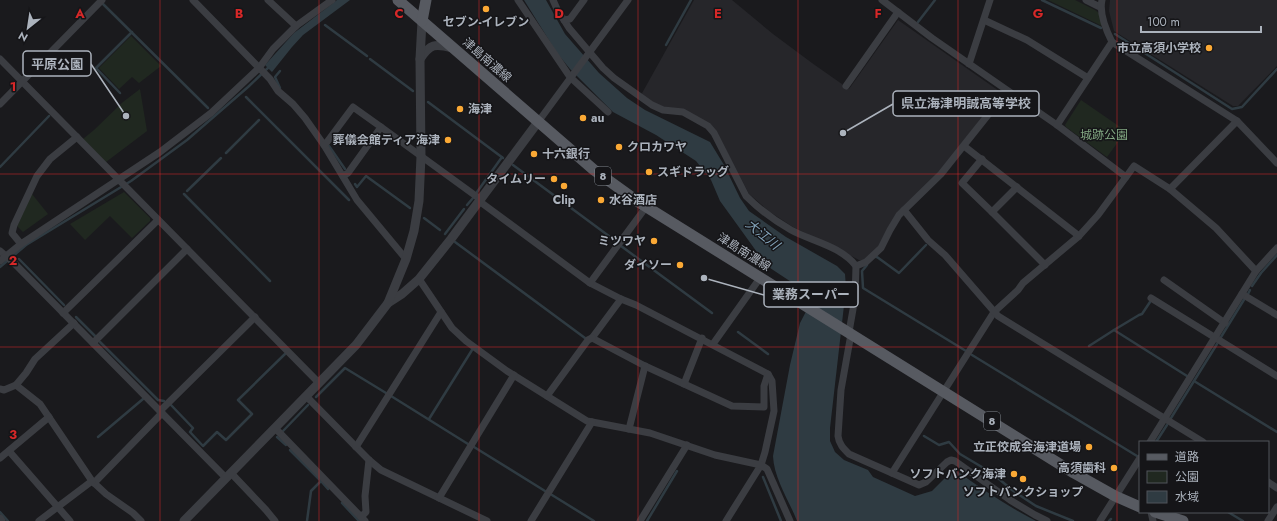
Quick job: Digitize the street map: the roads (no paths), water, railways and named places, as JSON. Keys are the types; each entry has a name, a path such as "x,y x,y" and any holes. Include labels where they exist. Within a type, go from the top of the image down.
{"main road":[{"name":"津島南濃線","path":"398,0 594,170 646,207 1074,473 1115,496 1139,507"},
{"path":"422,21 426,0"},
{"path":"1158,513 1183,521"}],"street":[{"path":"0,104 102,0"},
{"path":"193,0 270,79 278,91 306,118 357,200 406,259"},
{"path":"268,0 296,26"},
{"path":"0,261 5,254 20,244 120,181 211,113 259,68 273,49 296,26 332,0"},
{"path":"518,0 572,76 608,112"},
{"path":"553,0 564,20 588,53 614,78 652,105 663,110 682,112 708,126 714,133 746,196 753,203 790,230 844,255 856,266 855,298 841,390 838,436 842,448 849,454 919,485 926,482 947,462 951,460 955,461 1010,500 1047,521"},
{"path":"564,20 570,19 584,0"},
{"path":"388,303 402,294 419,279 451,239 628,0"},
{"path":"882,0 932,38 1057,125 1126,177"},
{"path":"970,64 990,0"},
{"path":"1086,0 1101,3 1108,33 1112,42 1238,121 1277,162"},
{"path":"846,86 898,12"},
{"path":"984,20 1027,40 1088,78"},
{"path":"184,521 356,345 388,303 406,259 414,231 419,201 421,156 420,59 422,21"},
{"path":"1057,125 1112,42"},
{"path":"420,59 430,47 434,45 442,45 452,48"},
{"path":"0,59 319,383"},
{"path":"856,266 866,262 881,248 899,215 941,174 1007,91"},
{"path":"324,145 353,106 590,283 621,299 636,304 768,374 772,381 774,411 765,452 761,465 726,521"},
{"path":"1170,189 1238,121"},
{"path":"343,176 348,173 381,127"},
{"path":"20,244 12,233 14,225 37,176 50,159 77,137"},
{"path":"964,146 1079,236"},
{"path":"982,159 962,183 1045,265"},
{"path":"892,473 994,312 1018,290 1023,283 1079,236 1098,215 1134,166 1170,189 1216,228 1256,271"},
{"path":"992,212 1017,187"},
{"path":"590,283 646,207"},
{"path":"904,210 928,240 945,255 994,312 1068,360 1201,441"},
{"path":"63,313 158,220"},
{"path":"1151,441 1256,271 1277,248"},
{"path":"93,343 187,249"},
{"path":"5,254 161,412 266,510 275,521"},
{"path":"713,344 760,278"},
{"path":"419,279 452,328 466,341 514,375 587,421 650,433 716,454 761,465 767,469 790,521"},
{"path":"1164,280 1225,323"},
{"path":"1242,294 1277,315"},
{"path":"1151,298 1277,376"},
{"path":"547,396 588,340 592,338 621,299"},
{"path":"356,447 441,312"},
{"path":"39,521 57,506 93,482 254,317"},
{"path":"1,390 16,385 35,359 74,323"},
{"path":"592,338 645,366 732,406 764,408 764,386 768,374"},
{"path":"684,384 702,338"},
{"path":"629,429 645,366"},
{"path":"439,498 514,375"},
{"path":"16,385 40,404 93,482 141,521"},
{"path":"306,396 368,460 381,470 486,521"},
{"path":"0,458 49,417"},
{"path":"531,521 592,422"},
{"path":"275,428 363,519 366,512 365,496 368,460"},
{"path":"640,521 687,445"},
{"path":"9,451 70,521"},
{"path":"1100,521 1139,460"},
{"path":"1268,521 1277,507"}],"water":[{"path":"337,0 350,0 303,35 272,72 265,65 294,33"},
{"name":"大江川","path":"524,0 546,0 565,34 599,73 627,98 645,110 710,142 724,165 740,198 749,211 786,237 837,266 845,274 846,288 830,428 830,441 835,452 844,460 868,470 873,477 915,496 932,491 954,469 994,496 1036,521 797,521 776,473 773,456 790,365 800,323 812,300 811,295 767,266 720,201 711,180 696,161 656,135 613,112 570,69 557,53"}],"waterway":[{"path":"666,45 691,0"},
{"path":"918,22 935,0"},
{"path":"1042,0 1101,28"},
{"path":"102,3 208,108"},
{"path":"325,25 367,56"},
{"path":"120,93 96,68 132,32"},
{"path":"1115,34 1232,109 1242,107 1277,69"},
{"path":"370,59 413,91"},
{"path":"0,267 26,245 131,181 187,140 270,66"},
{"path":"280,71 275,77 280,88"},
{"path":"246,97 349,200"},
{"path":"428,102 503,158"},
{"path":"0,167 49,116"},
{"path":"226,153 259,120"},
{"path":"329,146 345,169"},
{"path":"477,192 502,157"},
{"path":"187,191 221,158"},
{"path":"513,165 617,242"},
{"path":"355,184 357,187 366,176 410,208"},
{"path":"184,194 270,281"},
{"path":"467,205 473,198"},
{"path":"445,234 464,209"},
{"path":"424,218 440,230"},
{"path":"455,242 585,338"},
{"path":"876,257 899,273 926,245"},
{"path":"621,246 712,313"},
{"path":"1252,286 1277,255"},
{"path":"19,259 64,305"},
{"path":"867,265 862,271 863,288 966,351"},
{"path":"1248,294 1250,290"},
{"path":"1221,337 1245,298"},
{"path":"1114,330 1142,314 1150,302"},
{"path":"76,317 95,336"},
{"path":"1089,346 1114,330 1187,376"},
{"path":"738,332 768,354"},
{"path":"100,342 158,400 164,401"},
{"path":"1171,418 1217,344"},
{"path":"429,419 472,350"},
{"path":"171,405 193,428 190,432 203,446 217,432 226,440 252,414 238,400 285,354"},
{"path":"972,355 1137,456"},
{"path":"316,397 345,368 386,393"},
{"path":"1194,381 1277,432"},
{"path":"391,396 468,444"},
{"path":"98,437 143,399"},
{"path":"283,431 308,405"},
{"path":"1157,441 1167,425"},
{"path":"924,436 939,445 949,442 960,454 992,473 1012,490 1036,506 1073,521"},
{"path":"277,437 286,445"},
{"path":"474,447 545,491"},
{"path":"290,450 321,481"},
{"path":"647,521 677,471"},
{"path":"763,477 781,521"},
{"path":"307,521 311,491 321,481 328,489"},
{"path":"552,495 594,521"},
{"path":"342,503 359,521"},
{"path":"0,512 8,521"},
{"path":"1230,513 1243,521"}],"place":[{"name":"セブン-イレブン","path":"486,9"},
{"name":"市立高須小学校","path":"1209,48"},
{"name":"海津","path":"460,109"},
{"name":"平原公園","path":"126,116"},
{"name":"au","path":"583,118"},
{"name":"県立海津明誠高等学校","path":"843,133"},
{"name":"葬儀会館ティア海津","path":"448,140"},
{"name":"クロカワヤ","path":"619,147"},
{"name":"十六銀行","path":"534,154"},
{"name":"スギドラッグ","path":"649,172"},
{"name":"タイムリー","path":"554,179"},
{"name":"Clip","path":"564,186"},
{"name":"水谷酒店","path":"601,200"},
{"name":"ミツワヤ","path":"654,241"},
{"name":"ダイソー","path":"680,265"},
{"name":"業務スーパー","path":"704,278"},
{"name":"立正佼成会海津道場","path":"1089,447"},
{"name":"高須歯科","path":"1114,468"},
{"name":"ソフトバンク海津","path":"1014,474"},
{"name":"ソフトバンクショップ","path":"1023,479"}],"park label":[{"name":"城跡公園","path":"1104,135"}]}
